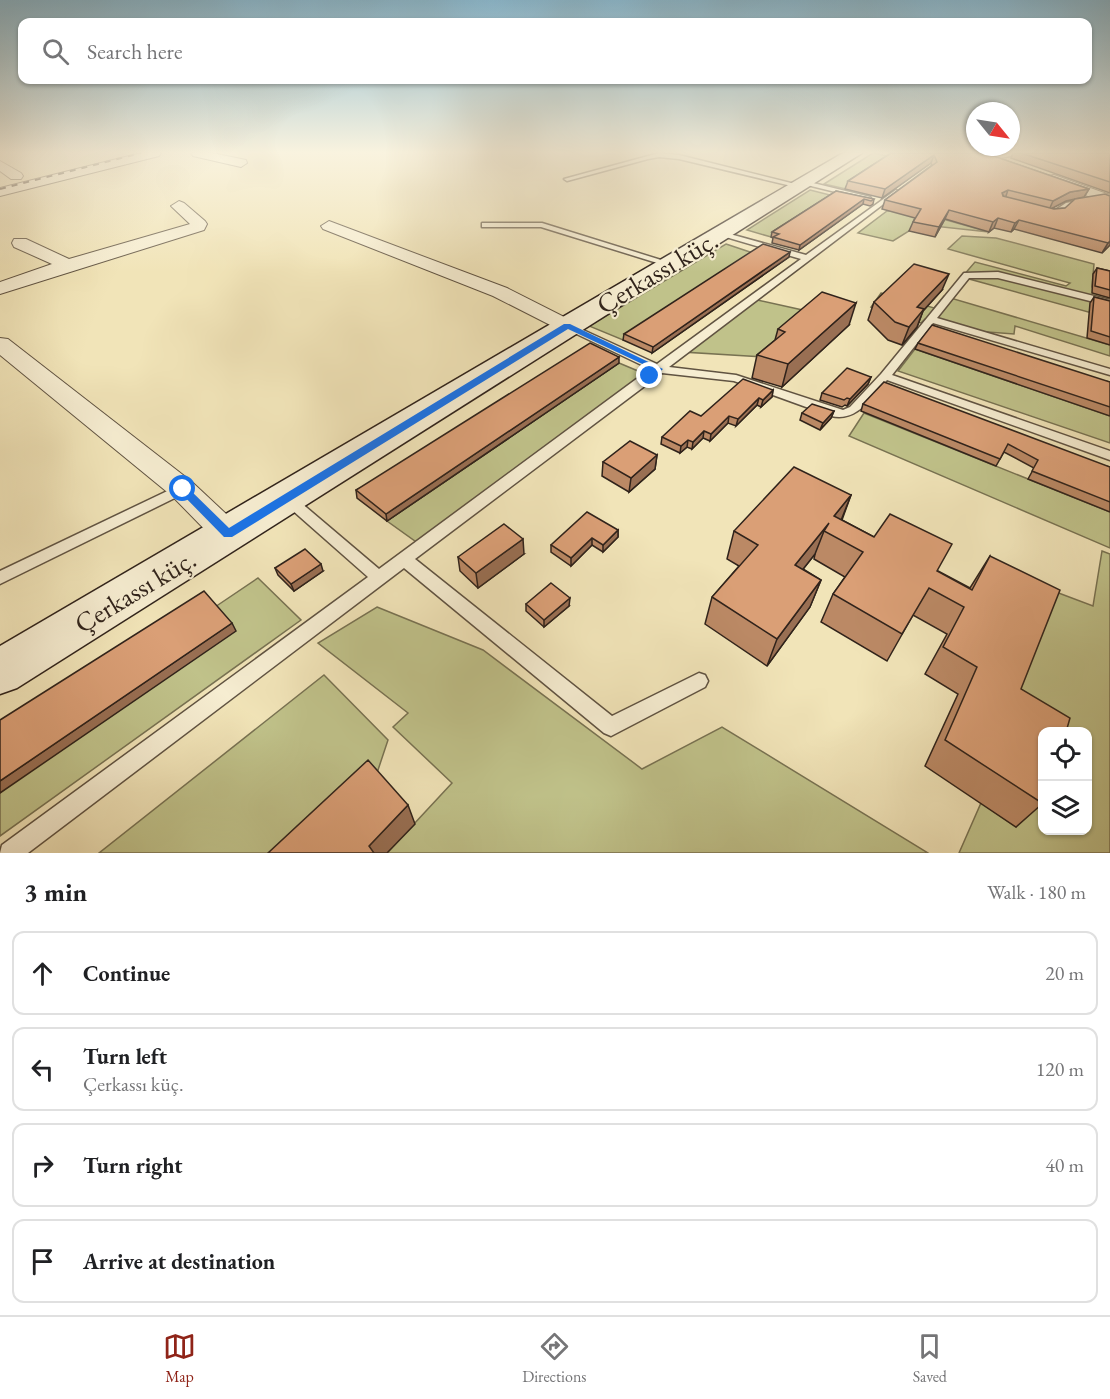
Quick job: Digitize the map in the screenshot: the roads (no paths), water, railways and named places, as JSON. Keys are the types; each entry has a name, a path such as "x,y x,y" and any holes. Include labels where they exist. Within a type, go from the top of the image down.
{"street":[{"name":"Çerkassı küç.","path":"0,672 789,193"},
{"path":"1093,193 1108,198"},
{"path":"0,288 68,265 198,227 199,224 179,206"},
{"path":"329,226 500,292 567,326"},
{"path":"20,243 68,265"},
{"path":"0,344 183,489 228,534"}],"lane":[{"path":"840,193 884,202"},
{"path":"10,853 896,193"},
{"path":"1038,211 1056,213 1068,204 1108,198"},
{"path":"485,225 542,225 670,264"},
{"path":"722,233 807,258"},
{"path":"567,326 658,369 736,378 834,413 845,414 854,409 885,376 967,274 998,274 1110,303"},
{"path":"932,320 1110,372"},
{"path":"885,376 1110,456"},
{"path":"0,578 183,489"},
{"path":"287,498 379,578"},
{"path":"404,559 611,727 699,681"}]}
